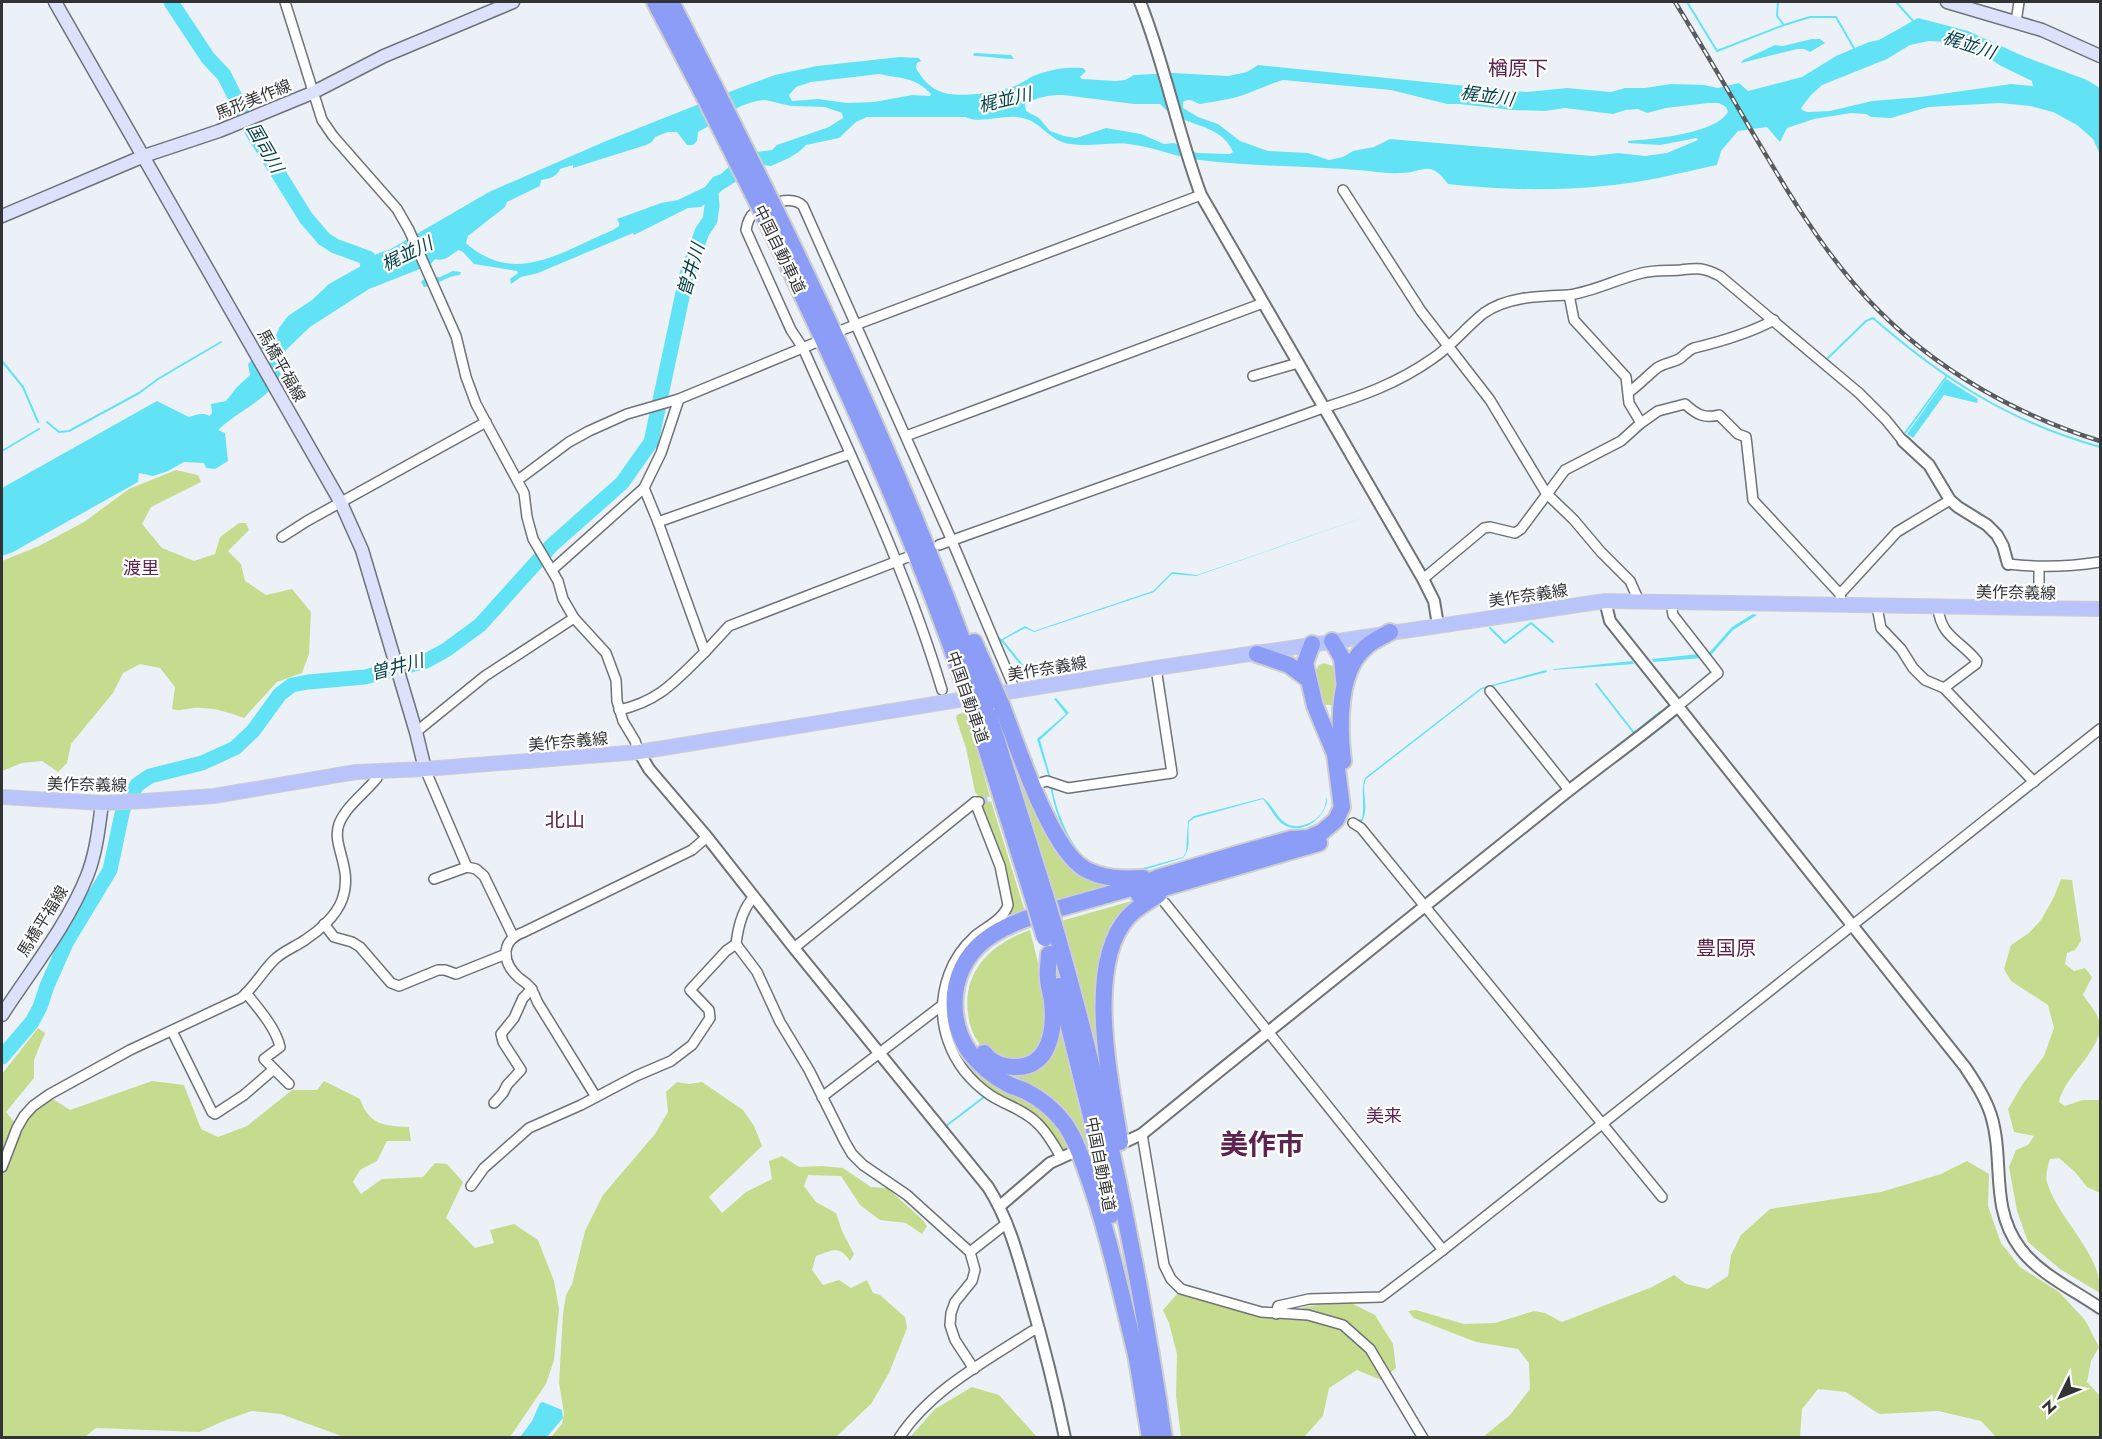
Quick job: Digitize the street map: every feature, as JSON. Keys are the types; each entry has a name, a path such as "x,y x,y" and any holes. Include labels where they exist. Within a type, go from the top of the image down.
{"highway":[{"name":"中国自動車道","path":"656,2 710,92"},
{"name":"中国自動車道","path":"671,2 710,92 869,406 907,497 987,707 1040,900 1077,1004 1106,1127 1135,1267 1164,1437"},
{"name":"中国自動車道","path":"770,214 924,575 978,684"},
{"path":"1344,681 1356,657 1366,646 1390,632"},
{"path":"1049,954 1047,978 1053,1019 1046,1051 1029,1066 1001,1066 990,1060 978,1047 965,1019 963,1000 976,964 984,952 995,943 1020,929 1312,846 1330,838 1341,825 1348,809 1342,752 1344,681 1342,658 1332,641"},
{"path":"1138,1362 1099,1206 1077,1145 1065,1124 1048,1106 1028,1092 1006,1083 985,1068 971,1053 958,1031 954,1004 959,975 971,953 992,933 1017,920 1292,839 1308,838 1322,832 1336,820 1342,807 1335,754 1316,705 1305,663 1312,644"},
{"path":"1257,654 1289,665 1308,679"},
{"path":"978,684 987,707 1046,814 1057,839 1067,853 1084,868 1110,879 1157,878"},
{"path":"1135,1267 1139,1245 1122,1154 1105,1040 1103,1005 1106,974 1111,948 1128,917 1149,901 1180,884"},
{"name":"中国自動車道","path":"1051,936 1049,954 1092,1120 1150,1437"}],"main road":[{"name":"馬橋平福線","path":"55,2 340,503 362,550 425,769"},
{"name":"馬形美作線","path":"2,216 144,156 240,122 312,93 384,56 513,2"},
{"path":"1947,2 2070,41 2100,56"},
{"name":"美作奈義線","path":"2,797 102,803 136,802 214,796 356,772 425,769 639,752 1156,668 1605,601 1841,600 1877,607 2100,609"},
{"name":"馬橋平福線","path":"2,1015 71,911 88,874 100,824 102,803"}],"street":[{"path":"285,2 322,120 333,136 397,209 409,230 456,336 466,377 476,404 524,493 530,530 558,581 563,599 574,618 606,654 616,681 619,710 639,752 650,769 988,1187 1000,1206 1007,1222 1049,1364 1065,1437"},
{"path":"1140,2 1158,52 1201,195 1423,579 1434,601 1438,625"},
{"path":"2016,22 2019,2"},
{"path":"1343,190 1421,311 1490,400 1546,493 1630,581 1639,600"},
{"path":"842,330 1201,195"},
{"path":"942,690 926,636 897,561 803,348 791,330 746,230 747,222 753,213 764,208 792,200 799,201 803,206 906,436 1012,683"},
{"path":"939,545 1368,394 1400,379 1449,347 1486,312 1531,296 1569,295 1653,270 1681,270 1697,267 1710,270 1720,276 1858,393 1929,465 1950,500 1987,525 1996,535 2008,564 2039,568 2069,567 2100,562"},
{"path":"1569,295 1574,320 1623,374 1629,392 1629,403 1641,423"},
{"path":"906,436 1263,303"},
{"path":"1629,392 1656,368 1678,360 1694,348 1702,348 1736,334 1754,331 1774,320"},
{"path":"518,480 569,442 589,431 627,414 677,399 817,342"},
{"path":"1253,376 1298,363"},
{"path":"551,568 644,488 661,453 677,399"},
{"path":"1423,579 1484,528 1490,527 1515,533 1521,529 1565,470 1622,441 1658,411 1685,404 1698,415 1711,417 1719,415 1738,434 1746,437 1753,500 1841,600 1898,532 1950,500"},
{"path":"282,537 486,422"},
{"path":"658,522 850,454"},
{"path":"644,488 705,652"},
{"path":"619,710 637,706 662,693 729,626 908,557"},
{"path":"2039,568 2039,608"},
{"path":"1605,601 1610,621 1853,925 1965,1067 1980,1090 1991,1116 2002,1213 2009,1232 2021,1250 2037,1266 2100,1308"},
{"path":"1127,1141 1142,1134 1268,1030 1569,790 1634,742 1718,672 1673,615 1671,602"},
{"path":"1877,607 1881,627 1901,649 1913,668 1925,680 1944,688 2034,782"},
{"path":"1938,608 1939,621 1945,631 1977,661 1944,688"},
{"path":"416,732 485,676 574,618"},
{"path":"1037,784 1047,781 1068,788 1172,772 1156,668"},
{"path":"1490,691 1569,790"},
{"path":"1276,1314 1278,1306 1309,1299 1381,1297 2100,729"},
{"path":"425,769 467,867"},
{"path":"2,1167 17,1128 33,1106 50,1094 130,1050 225,1006 246,993 273,960 306,939 334,915 342,901 347,883 346,867 337,833 339,824 345,813 370,786 378,771"},
{"path":"794,948 977,802 1000,866 1008,905 1002,915 973,938 960,954 948,976 941,1006 948,1040 960,1066 992,1096 1022,1110 1038,1123 1061,1156"},
{"path":"1353,823 1361,828 1425,905 1662,1197"},
{"path":"596,1097 538,1003 532,989 510,967 506,954 507,944 513,936 692,850 707,837"},
{"path":"434,879 467,867 476,869 484,876 513,936"},
{"path":"471,1186 484,1168 529,1128 636,1076 662,1066 692,1045 710,1018 709,1010 690,990 726,951 736,944 741,919 748,902 754,897"},
{"path":"1166,903 1443,1250"},
{"path":"324,924 334,937 360,947 391,984 399,986 438,970 456,974 506,954"},
{"path":"736,944 757,972 780,1022 804,1060 845,1142 863,1165 907,1195 970,1252 975,1270 972,1281 955,1302 950,1325 955,1340 974,1369"},
{"path":"494,1103 521,1070 503,1042 501,1034 514,1018 523,998 532,989"},
{"path":"246,993 260,1010 279,1041 280,1047 264,1059 290,1084"},
{"path":"822,1097 941,1006"},
{"path":"172,1031 215,1114 244,1095 274,1069"},
{"path":"1142,1134 1164,1264 1171,1279 1181,1289 1261,1312 1308,1315 1343,1325 1370,1349 1423,1437"},
{"path":"1000,1206 1050,1163 1074,1152"},
{"path":"970,1252 1007,1222"},
{"path":"899,1437 920,1411 974,1369 1032,1331 1039,1329"}],"green space":[{"path":"176,470 198,475 201,482 151,507 142,524 162,548 194,561 215,554 220,537 239,523 246,523 249,530 228,551 241,564 245,581 266,595 292,589 311,612 309,654 302,673 277,682 244,718 212,709 172,709 175,687 160,668 140,664 123,673 113,693 71,744 67,763 58,772 42,761 22,763 2,771 2,561 39,546 84,522 129,489"},
{"path":"1324,663 1333,666 1337,675 1336,705 1322,705 1314,674 1319,665"},
{"path":"966,711 990,797 980,798 975,792 966,748 956,718 957,715"},
{"path":"999,722 1063,855 1126,883 1057,906"},
{"path":"991,801 1026,915 993,930 967,954 952,988 953,1025 961,1047 975,1064 992,1078 1047,1113 1062,1128 1073,1149 1068,1151 1062,1150 1028,1112 992,1093 973,1078 961,1064 948,1034 945,1001 954,969 972,942 1004,917 1010,909 1004,874 980,808 982,804"},
{"path":"2061,879 2072,880 2081,941 2075,950 2067,953 2065,964 2074,971 2085,968 2092,977 2083,995 2100,1024 2095,1044 2062,1092 2059,1102 2065,1106 2082,1100 2100,1100 2100,1193 2087,1187 2059,1158 2050,1159 2046,1180 2060,1210 2094,1264 2099,1278 2100,1293 2060,1269 2028,1242 2017,1211 2009,1167 2016,1150 2028,1145 2034,1136 2014,1132 2008,1109 2022,1085 2044,1056 2054,1028 2048,1005 2011,981 2004,969 2011,945 2029,933 2041,920"},
{"path":"1146,897 1106,951 1116,1134 1061,921"},
{"path":"1030,930 1047,1000 1042,1047 1017,1063 994,1055 979,1043 970,1024 967,1007 968,992 979,965 989,954 1001,944"},
{"path":"1058,1015 1094,1170 1077,1137 995,1069 1024,1072"},
{"path":"38,1028 45,1033 34,1060 34,1078 6,1112 16,1124 23,1125 37,1109 53,1099 70,1110 152,1081 184,1085 201,1129 218,1137 247,1126 292,1090 317,1090 324,1081 360,1099 368,1114 378,1122 385,1125 409,1127 411,1141 387,1141 377,1161 360,1170 353,1182 361,1194 382,1179 423,1177 435,1163 447,1164 463,1182 446,1218 475,1248 494,1243 490,1230 514,1224 538,1240 554,1281 559,1309 554,1360 546,1384 510,1437 344,1437 281,1414 252,1411 199,1432 96,1428 85,1437 2,1438 2,1074"},
{"path":"677,1082 689,1084 702,1082 743,1110 754,1126 762,1146 709,1197 722,1213 746,1192 772,1179 769,1161 782,1156 799,1167 843,1168 871,1187 887,1188 927,1226 922,1234 906,1223 880,1220 860,1205 841,1176 808,1175 804,1186 816,1202 836,1213 854,1254 850,1261 842,1252 834,1250 816,1256 812,1270 823,1285 839,1280 851,1288 867,1280 873,1293 880,1295 905,1317 907,1328 889,1373 871,1404 836,1437 551,1437 562,1424 564,1413 559,1383 563,1314 566,1295 572,1284 585,1231 603,1195 655,1134 668,1112 666,1092"},
{"path":"1967,1161 1989,1174 1988,1206 2001,1243 2020,1267 2059,1292 2085,1320 2099,1347 2091,1361 2087,1382 2100,1396 2100,1437 1996,1437 1981,1421 1938,1411 1879,1414 1846,1392 1818,1389 1802,1409 1800,1437 1483,1437 1510,1415 1530,1389 1529,1363 1518,1349 1476,1342 1414,1318 1408,1311 1416,1310 1464,1324 1495,1323 1534,1311 1545,1313 1562,1322 1652,1287 1674,1275 1686,1284 1708,1289 1728,1276 1731,1255 1741,1235 1770,1209 1881,1192 1941,1174"},
{"path":"1177,1294 1254,1315 1290,1320 1304,1307 1347,1301 1375,1315 1393,1344 1396,1368 1381,1380 1357,1370 1329,1388 1323,1416 1304,1437 1181,1437 1176,1396 1177,1354 1163,1310"},
{"path":"972,1387 999,1395 1037,1437 910,1437 935,1409"}],"water":[{"name":"梶並川","path":"1918,18 1968,31 2023,56 2087,80 2100,88 2100,154 2093,139 2077,125 2053,112 2030,106 2000,103 1928,107 1891,118 1851,113 1814,119 1787,128 1780,142 1767,127 1738,131 1721,151 1717,165 1647,180 1584,188 1506,189 1448,184 1436,171 1431,169 1392,173 1242,164 1191,159 1129,144 1065,143 1029,120 1016,117 979,120 965,117 867,117 856,122 839,138 806,145 789,158 771,166 763,165 724,189 701,207 688,208 634,235 633,233 538,273 521,277 511,284 510,279 518,273 517,271 474,264 459,250 445,259 435,259 430,265 369,289 310,327 287,349 275,368 281,373 271,390 218,430 225,433 228,461 215,469 206,468 204,463 184,462 153,476 139,473 138,482 2,556 2,488 157,401 189,417 202,414 209,416 212,413 211,404 226,401 250,375 248,364 252,360 267,360 271,355 270,348 257,350 255,346 274,341 279,328 288,316 312,300 329,284 361,266 370,258 389,250 489,192 606,141 775,75 817,66 900,57 919,58 921,61 917,63 916,68 920,75 939,91 955,95 978,94 1010,88 1038,74 1062,68 1083,68 1086,71 1080,77 1082,79 1116,81 1125,80 1134,75 1173,73 1228,76 1247,72 1258,65 1527,92 1567,88 1611,92 1625,88 1671,84 1704,85 1718,88 1739,83 1748,91 1802,77 1836,56 1879,40","holes":["1929,41 1948,42 1978,51 2001,66 2032,81 2033,86 2011,84 1920,97 1872,101 1830,111 1807,112 1802,110 1801,108 1811,95 1822,85 1887,59 1910,45","879,74 913,81 931,94 930,96 912,95 874,102 847,103 818,99 792,101 789,95 796,87 811,82","1283,80 1391,90 1447,104 1513,110 1545,111 1565,108 1613,114 1638,109 1647,113 1666,108 1719,103 1726,107 1728,112 1710,126 1697,130 1667,137 1628,141 1628,143 1660,145 1697,138 1698,140 1667,153 1645,156 1618,153 1593,156 1390,139 1374,147 1353,151 1343,157 1329,160 1308,153 1268,151 1240,141 1218,124 1198,117 1183,108 1183,102 1186,101 1191,100 1200,104 1243,95","1053,95 1134,104 1160,104 1178,117 1219,135 1233,152 1230,154 1197,153 1174,143 1164,144 1141,134 1106,128 1076,138 1064,136 1050,131 1039,118 1026,111 1025,104","765,100 791,106 825,107 842,113 843,118 829,127 777,145 772,150 757,152 713,177 705,187 678,200 661,203 617,219 619,226 613,230 539,261 521,264 502,262 484,256 466,243 468,236 505,207 507,202 540,186 541,180 555,176 560,169 573,165 573,168 646,145 655,137 668,132 677,132 687,145 693,145 697,141 698,132 745,105"]},
{"path":"1820,39 1825,43 1810,52 1797,49 1741,63 1775,45 1783,46"},
{"path":"975,53 1011,55 1014,59 974,56"},
{"path":"453,271 461,272 460,275 424,287 421,282 425,278 440,277"},
{"path":"1946,379 1978,399 1977,403 1944,395 1913,438 1907,434"},
{"path":"1374,514 1196,576 1172,574 1154,592 1034,632 1025,628 1003,640 1032,676 1030,677 1002,642 994,636 1002,639 1025,626 1034,631 1153,591 1172,572 1197,575"},
{"path":"1753,614 1757,615 1733,630 1711,655 1702,658 1653,662 1652,659 1709,653 1732,627"},
{"path":"1632,661 1634,664 1553,670 1554,669"},
{"path":"1546,670 1547,672 1482,689 1366,779 1364,818 1361,824 1356,820 1362,819 1363,785 1366,777 1481,688"},
{"path":"1056,698 1069,713 1040,740 1051,779 1037,739 1066,714 1054,699"},
{"path":"1050,785 1052,785 1063,823 1079,851 1091,862 1118,871 1133,870 1183,857 1186,852 1188,821 1194,816 1263,798 1287,824 1299,826 1317,818 1324,808 1326,797 1327,801 1322,814 1312,824 1298,828 1284,825 1263,799 1194,818 1189,822 1188,845 1186,854 1183,858 1144,869 1120,873 1105,871 1080,855 1063,829"},
{"path":"543,1402 562,1410 563,1418 547,1437 520,1437 532,1421 540,1403"}],"waterway":[{"name":"国司川","path":"171,2 208,58 224,75 252,131 306,218 324,239 335,246 368,258 367,276"},
{"path":"1687,2 1717,51 1784,25"},
{"path":"1778,2 1777,16 1784,25 1810,17 1836,17 1855,50"},
{"path":"1896,2 1914,22"},
{"name":"曽井川","path":"2,1057 32,1022 66,943 110,870 123,809 137,785 150,776 202,763 235,748 253,731 280,694 292,685 365,677 426,661 446,650 480,625 552,545 622,483 651,442 687,274 702,232 710,220 711,192"},
{"path":"1828,358 1866,321 1873,318 1925,360 1979,396 2036,425 2100,447"},
{"path":"47,422 59,432 69,431 139,393 158,379 221,342"},
{"path":"2,361 23,387 38,422"},
{"path":"1905,433 1946,377"},
{"path":"2,451 39,429"},
{"path":"1490,628 1505,643 1531,623 1553,642"},
{"path":"1596,684 1634,733 1660,712"},
{"path":"946,1126 984,1097"}],"tunnel":[{"path":"979,802 1035,784"}],"railway":[{"path":"1675,2 1800,210 1840,267 1880,312 1936,360 1998,399 2031,415 2100,441"}],"district":[{"name":"楢原下","path":"1518,68"},
{"name":"渡里","path":"141,568"},
{"name":"北山","path":"565,820"},
{"name":"豊国原","path":"1726,948"},
{"name":"美来","path":"1384,1116"},
{"name":"美作市","path":"1262,1144"}]}
